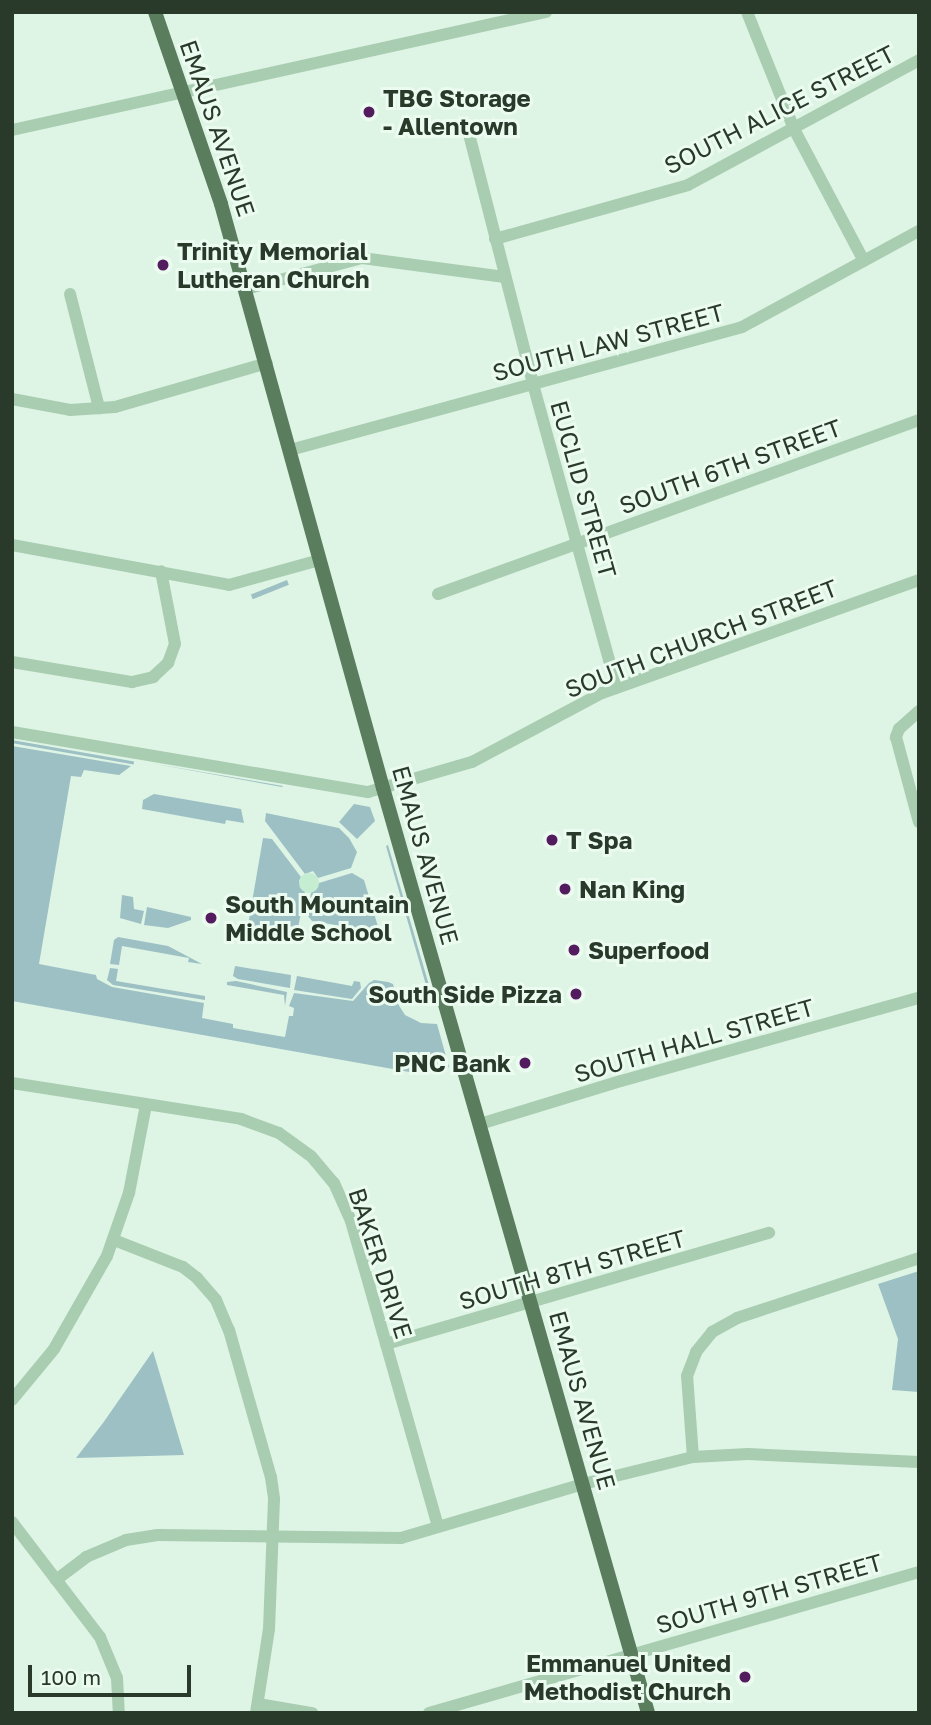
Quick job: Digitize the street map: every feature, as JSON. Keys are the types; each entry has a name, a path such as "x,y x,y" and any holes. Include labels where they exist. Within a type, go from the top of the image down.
{"main road":[{"name":"EMAUS AVENUE","path":"155,12 221,204 246,289 383,788 648,1713"}],"street":[{"path":"12,130 546,12"},
{"path":"747,12 794,129 864,261"},
{"name":"SOUTH ALICE STREET","path":"495,239 688,185 919,60"},
{"name":"EUCLID STREET","path":"470,138 533,384 617,688"},
{"name":"SOUTH LAW STREET","path":"290,450 742,327 919,231"},
{"path":"246,289 362,258 505,277"},
{"path":"70,293 99,408"},
{"path":"12,399 49,408 99,408 267,363"},
{"name":"SOUTH 6TH STREET","path":"438,594 919,420"},
{"path":"12,545 229,584 320,560"},
{"path":"12,662 132,682 153,677 168,663 175,644 160,571"},
{"name":"SOUTH CHURCH STREET","path":"12,732 368,792 443,773 482,758 561,713 617,688 919,580"},
{"path":"917,712 899,729 897,737 919,822"},
{"name":"SOUTH HALL STREET","path":"480,1124 621,1081 919,998"},
{"name":"BAKER DRIVE","path":"12,1083 260,1125 292,1140 311,1156 334,1184 344,1202 438,1527"},
{"path":"12,1400 47,1358 74,1319 114,1240 136,1164 146,1105"},
{"name":"SOUTH 8TH STREET","path":"386,1344 769,1233"},
{"path":"114,1240 183,1267 197,1278 216,1300 229,1330 271,1477 274,1507 269,1629 257,1708 313,1713"},
{"path":"693,1457 687,1377 696,1352 712,1332 737,1318 919,1258"},
{"path":"56,1580 86,1557 126,1540 158,1535 385,1540 583,1484 693,1457 748,1454 919,1462"},
{"path":"12,1522 108,1652 118,1685 119,1713"},
{"name":"SOUTH 9TH STREET","path":"429,1713 919,1572"}],"shaded area":[{"path":"287,580 289,585 253,599 251,595"},
{"path":"12,740 134,762 134,764 12,743"},
{"path":"12,746 131,766 119,775 84,770 81,777 71,776 39,964 96,975 97,979 112,987 204,1003 202,1018 233,1024 233,1028 285,1037 289,1016 293,1016 294,1008 289,1006 294,993 353,1001 374,980 388,982 393,984 398,1004 405,1015 421,1023 437,1024 449,1067 415,1073 12,1001"},
{"path":"150,763 283,786 282,787"},
{"path":"154,794 241,809 244,823 226,820 225,824 142,809 143,800"},
{"path":"354,804 370,807 375,821 357,839 339,822"},
{"path":"266,813 339,828 357,852 351,868 318,878 313,871 305,874 265,821"},
{"path":"263,838 272,839 301,877 299,881 305,892 298,928 284,925 281,943 246,937"},
{"path":"388,845 431,992 428,992 386,846"},
{"path":"309,873 316,876 319,883 316,890 309,893 302,890 299,883 302,876"},
{"path":"352,873 364,880 379,930 376,932 312,921 307,915 311,893 319,883"},
{"path":"122,895 133,897 134,909 144,911 141,924 120,918"},
{"path":"147,907 191,917 191,920 168,928 144,925"},
{"path":"118,937 168,946 202,964 188,962 189,958 122,946 119,965 110,964 114,940"},
{"path":"235,966 291,975 290,988 238,979 233,976"},
{"path":"110,968 118,969 116,981 205,996 205,1000 113,985 107,980"},
{"path":"297,976 352,986 354,981 360,982 361,988 352,999 294,990"},
{"path":"236,981 287,992 285,1006 284,995 227,985 227,982"},
{"path":"919,1271 919,1392 892,1390 898,1339 878,1284"},
{"path":"153,1351 184,1455 76,1458 103,1423"}],"place":[{"name":"TBG Storage - Allentown","path":"369,112"},
{"name":"Trinity Memorial Lutheran Church","path":"163,265"},
{"name":"T Spa","path":"552,840"},
{"name":"Nan King","path":"565,889"},
{"name":"South Mountain Middle School","path":"211,918"},
{"name":"Superfood","path":"574,950"},
{"name":"South Side Pizza","path":"576,994"},
{"name":"PNC Bank","path":"525,1063"},
{"name":"Emmanuel United Methodist Church","path":"745,1677"}]}
